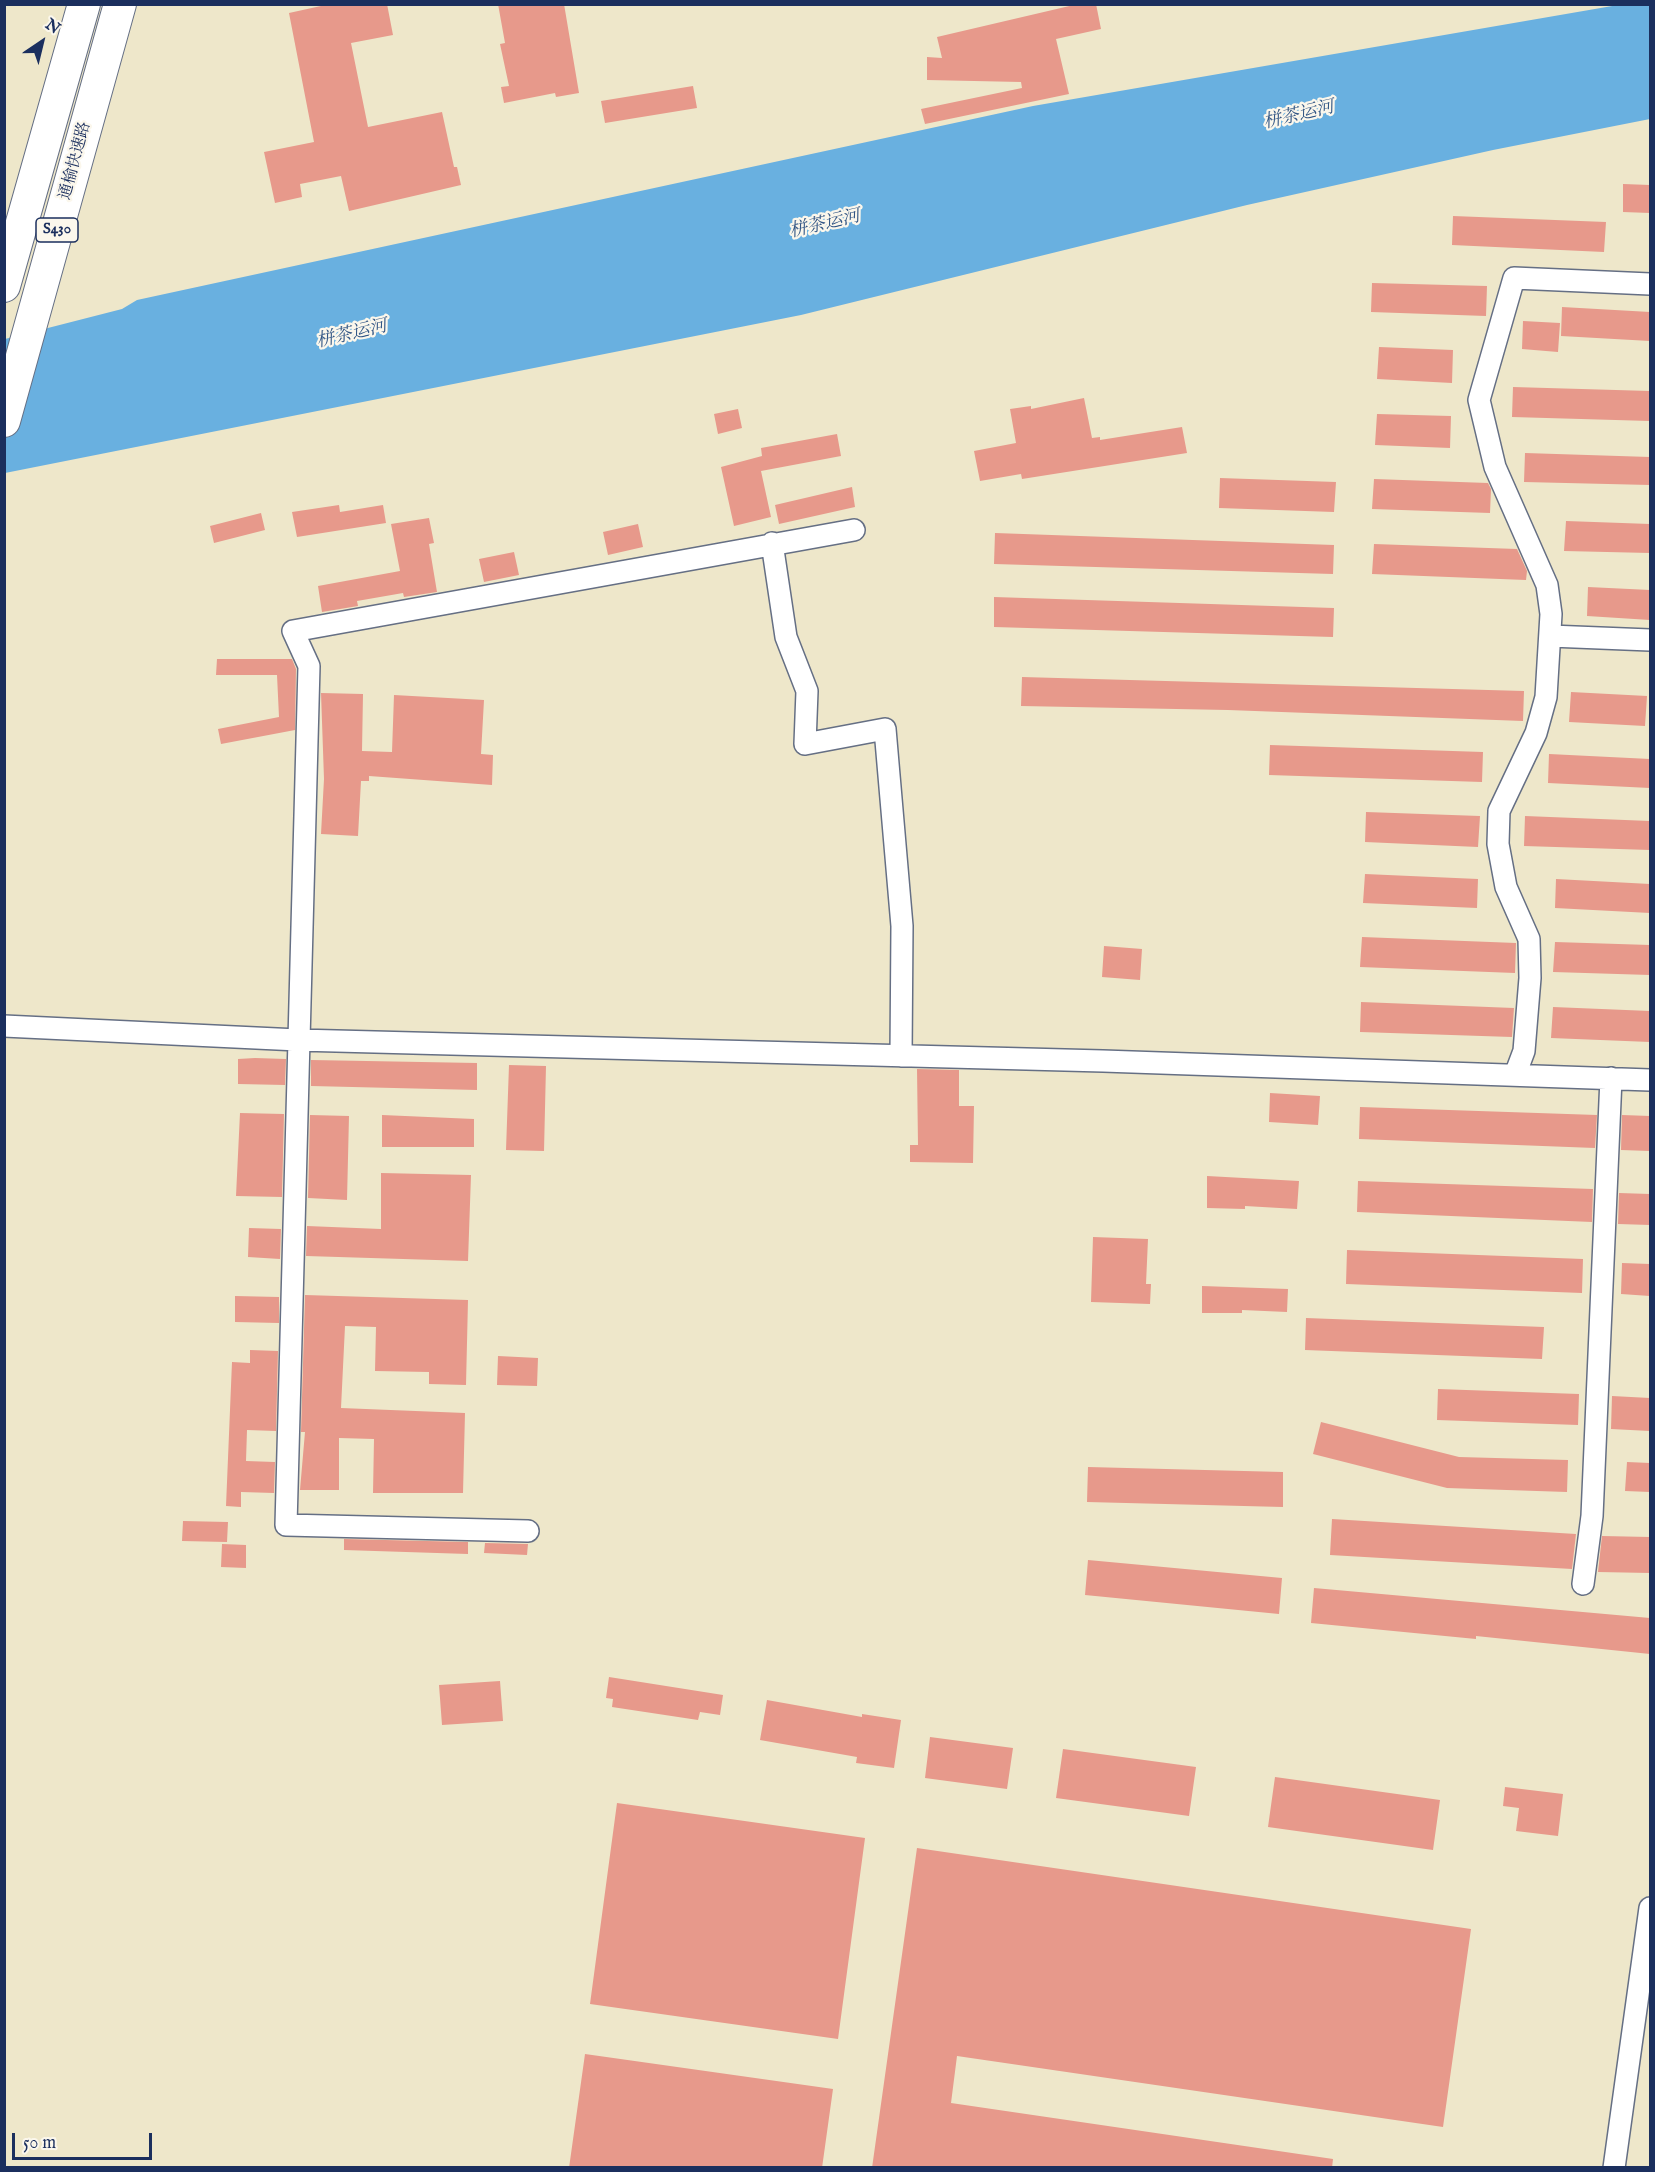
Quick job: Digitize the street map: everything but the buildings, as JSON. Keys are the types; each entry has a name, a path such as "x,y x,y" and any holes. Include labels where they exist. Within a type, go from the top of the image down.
{"highway":[{"name":"通榆快速路","path":"4,421 120,4"},
{"name":"通榆快速路","path":"4,286 81,17"}],"street":[{"path":"1515,1075 1524,1051 1530,978 1529,939 1506,887 1498,844 1499,811 1536,733 1546,697 1551,614 1547,585 1495,467 1479,400 1514,278 1650,285"},
{"path":"528,1531 286,1525 310,628 854,530"},
{"path":"772,543 786,637 807,691 805,744 885,729 902,926 901,1056"},
{"path":"1550,636 1650,640"},
{"path":"4,1026 298,1040 901,1056 1650,1080"},
{"path":"1583,1584 1592,1516 1611,1078"},
{"path":"1614,2168 1650,1908"}],"water":[{"name":"栟茶运河","path":"1618,5 1650,5 1650,119 1493,150 1247,205 801,315 5,473 5,339 122,309 137,300 1033,106"}]}
